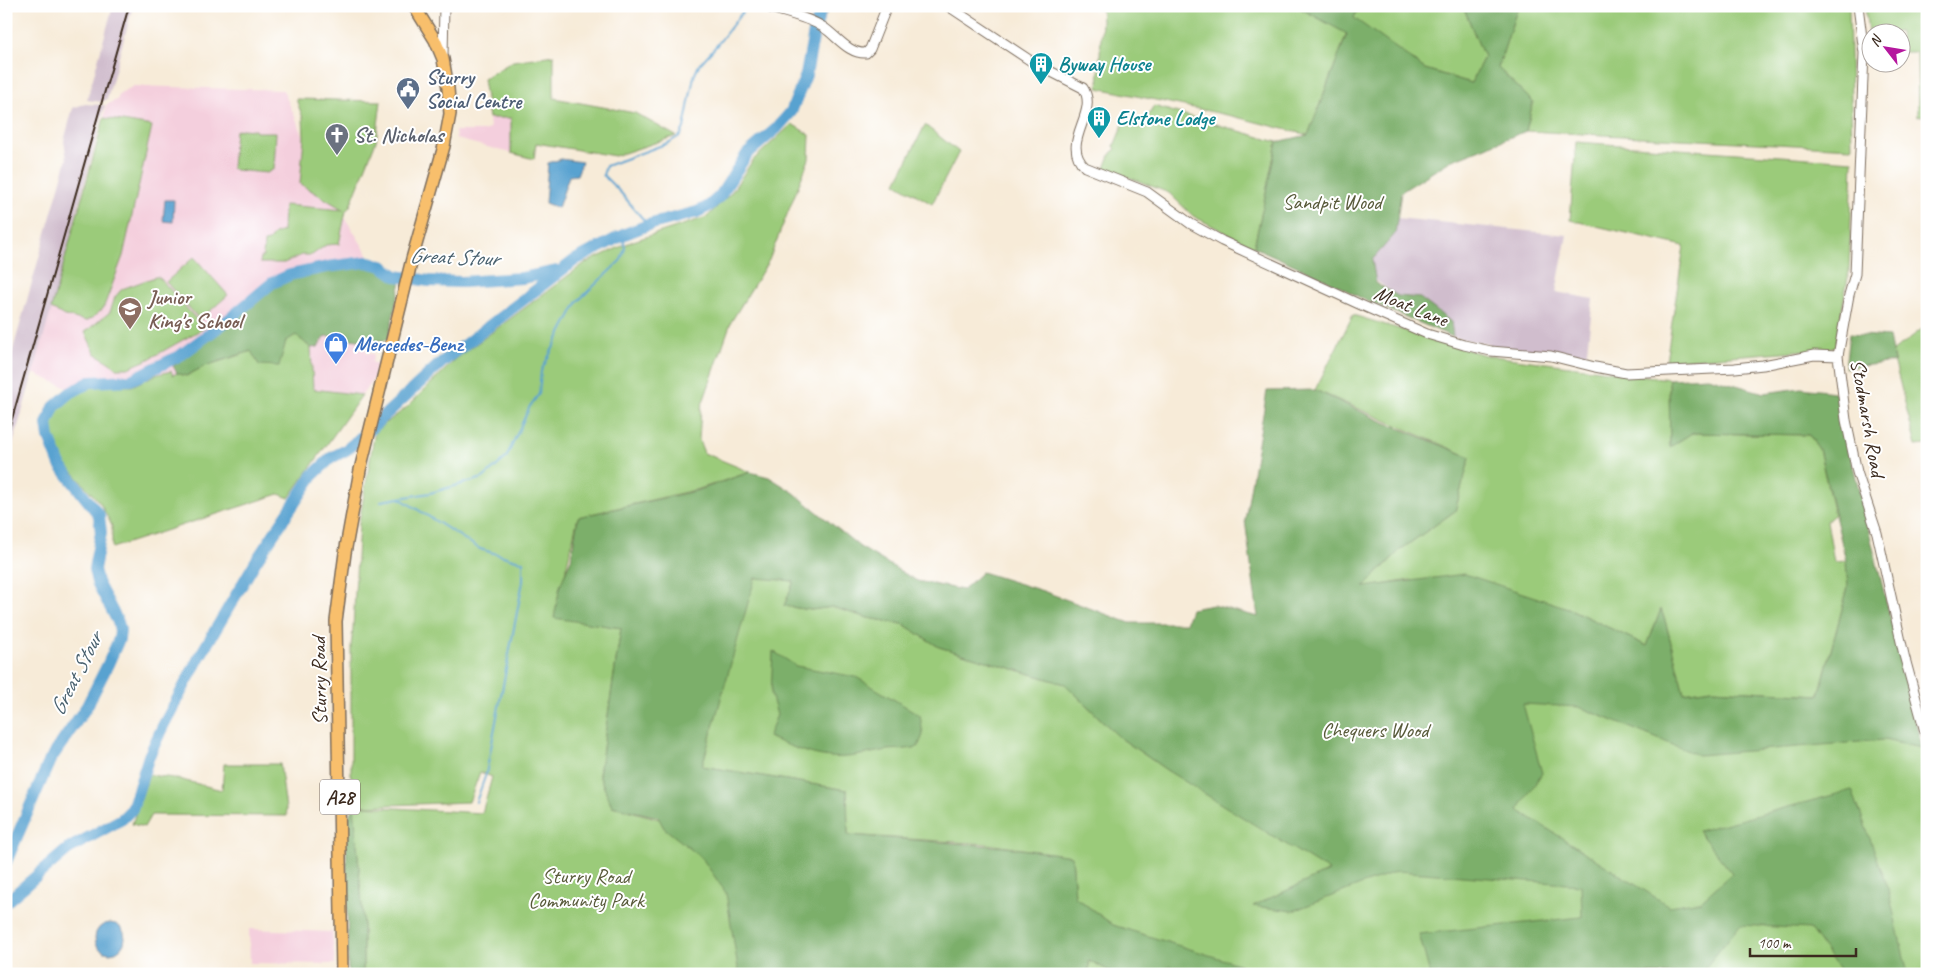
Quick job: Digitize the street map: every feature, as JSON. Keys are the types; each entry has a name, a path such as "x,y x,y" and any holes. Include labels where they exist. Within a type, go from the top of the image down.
{"highway":[{"name":"A28","path":"414,6 435,40 443,59"},
{"name":"Sturry Road","path":"342,974 336,621 344,553 360,470 402,297 444,146 450,114 443,59"}],"street":[{"path":"443,59 444,6"},
{"path":"764,6 821,26 840,43 862,54 870,49 887,6"},
{"name":"Moat Lane","path":"948,6 1034,63 1083,88 1087,94 1088,103 1075,150 1078,161 1084,167 1147,192 1191,224 1222,240 1427,334 1491,351 1551,356 1626,373 1735,368 1764,365 1814,355 1838,356"},
{"name":"Stodmarsh Road","path":"1858,6 1864,53 1858,156 1855,274 1849,295 1838,356 1846,420 1857,472 1877,533 1904,654 1927,739"}],"shaded area":[{"path":"113,6 133,6 107,99 102,102 87,100"},
{"name":"Junior King's School","path":"134,86 283,90 304,137 300,184 346,211 345,218 369,256 291,271 273,279 173,366 232,357 112,548 112,526 100,503 64,462 51,430 56,410 75,391 33,373 106,105 117,100 120,93"},
{"path":"84,104 105,105 51,311 6,468 6,374 67,159 64,141 73,108"},
{"path":"489,118 511,118 511,153 456,139 455,131 485,131 490,128"},
{"path":"1397,218 1567,235 1556,292 1593,299 1586,359 1496,346 1453,337 1420,298 1398,296 1375,280 1372,260 1395,234"},
{"path":"325,336 366,341 366,353 374,354 372,362 382,367 362,395 313,389 311,348 318,347"},
{"path":"249,929 332,932 335,964 250,963"}],"green space":[{"path":"789,6 816,6 814,14"},
{"path":"1101,6 1296,6 1347,33 1308,135 1232,116 1098,88 1102,21"},
{"name":"Sandpit Wood","path":"1296,6 1359,6 1354,18 1425,69 1471,83 1484,57 1463,6 1518,6 1498,68 1533,102 1526,131 1450,161 1401,192 1395,234 1372,260 1376,283 1398,296 1420,298 1451,322 1453,337 1363,299 1321,277 1254,247 1277,142 1308,135 1347,34"},
{"path":"1359,6 1463,6 1484,57 1471,83 1425,69 1353,18"},
{"path":"1518,6 1849,6 1852,148 1526,131 1533,102 1498,68"},
{"path":"1865,6 1927,6 1927,115 1918,117 1917,52 1910,52 1910,22 1867,22"},
{"path":"554,55 554,98 635,113 676,136 615,156 536,143 534,159 511,153 511,118 489,118 483,79 513,61"},
{"path":"296,99 381,101 376,141 350,206 346,211 339,244 326,245 312,255 302,255 284,263 260,263 261,257 263,257 264,242 269,241 274,234 283,231 284,205 344,210 300,184 304,137 303,118"},
{"path":"1154,106 1277,142 1254,247 1193,216 1169,193 1105,168 1111,153 1116,149 1114,146 1124,122 1141,128"},
{"path":"104,118 152,126 123,256 103,309 86,321 65,316 51,309"},
{"name":"Sturry Road Community Park","path":"792,124 810,135 809,159 769,260 731,322 701,408 699,440 704,453 750,472 699,489 578,517 555,617 621,628 599,775 612,806 685,826 780,974 363,974 363,920 351,772 351,647 359,523 375,431 406,408 456,359 585,263 633,241 707,217 731,193 753,160","holes":["480,772 492,777 482,813 362,806 469,802"]},
{"path":"925,125 959,152 932,204 896,183"},
{"path":"242,129 255,130 256,132 276,132 274,169 267,173 235,170 232,168 235,131"},
{"path":"1576,142 1853,161 1849,272 1835,348 1666,361 1684,246 1570,220"},
{"path":"194,257 228,295 200,320 166,282"},
{"path":"367,266 383,269 392,278 401,281 388,340 366,341 325,336 318,347 311,348 296,335 286,341 279,366 259,365 251,351 205,366 186,376 177,373 173,366 272,287 290,279 327,270"},
{"path":"159,277 204,328 149,359 128,368 117,368 95,353 85,332 110,312 115,297 122,289"},
{"path":"1353,315 1485,355 1669,379 1670,446 1692,433 1809,435 1819,449 1834,515 1827,521 1834,562 1846,561 1848,587 1819,695 1713,689 1684,693 1661,610 1647,646 1568,608 1410,580 1363,588 1400,550 1455,511 1470,457 1315,390"},
{"path":"1927,325 1927,445 1916,446 1892,352"},
{"path":"1849,334 1889,337 1894,362 1845,368"},
{"path":"296,335 311,348 313,389 362,395 289,498 279,494 112,548 112,526 100,503 64,462 55,443 51,430 56,410 75,391 104,385 132,386 155,375 171,371 173,375 177,373 186,376 205,366 286,340"},
{"name":"Chequers Wood","path":"1708,377 1764,393 1801,388 1835,392 1922,748 1884,740 1698,755 1579,707 1523,704 1542,773 1518,810 1669,906 1701,901 1732,873 1698,831 1852,790 1887,885 1908,974 1842,974 1810,929 1740,925 1700,974 1430,974 1419,934 1582,917 1581,885 1397,871 1293,911 1253,906 1329,871 1168,771 1119,737 1065,684 939,647 903,624 868,618 832,607 811,610 784,606 794,581 755,578 702,766 847,790 848,835 1005,847 1072,856 1075,897 1113,925 1241,965 1222,969 1168,967 1164,974 1116,974 1089,961 1089,974 739,974 726,893 702,858 664,828 658,817 612,806 599,775 621,628 554,618 560,586 571,559 578,517 699,490 750,472 769,477 793,492 860,547 917,581 963,590 982,572 1043,591 1130,623 1186,623 1191,609 1213,605 1258,617 1245,520 1267,391 1315,390 1379,420 1470,457 1455,511 1400,550 1364,587 1465,574 1568,608 1647,646 1661,609 1684,693 1712,689 1819,695 1848,587 1846,561 1819,449 1809,435 1692,433 1670,447 1669,379"},
{"path":"754,577 794,581 784,606 811,610 832,607 868,618 903,624 939,647 1065,684 1119,737 1168,771 1515,659 1922,748 1927,765 1927,974 1164,974 1176,951 1113,925 1075,897 1072,856 987,844 848,835 847,790 702,766"},
{"path":"773,651 796,666 856,677 920,715 923,735 918,747 830,757 806,752 768,737 777,715 771,694"},
{"path":"224,764 280,764 287,816 151,815 144,827 132,824 149,775 174,778 222,790"},
{"path":"354,805 363,920 363,974 348,974 346,822"},
{"path":"1089,961 1116,974 1089,974"}],"water":[{"path":"816,6 829,6 823,21 819,24 812,18"},
{"path":"561,159 582,162 577,175 569,176 558,208 545,203 548,163"},
{"path":"165,200 174,200 173,222 163,221"},
{"path":"110,923 120,928 125,938 120,948 110,953 100,948 95,938 100,928"}],"waterway":[{"name":"Great Stour","path":"648,225 603,175 606,166 668,143 680,136 684,128 694,76 699,65 747,6"},
{"name":"Great Stour","path":"6,902 68,849 122,819 132,809 149,756 200,656 256,561 313,475 331,458 356,442 441,363 575,260 625,234 648,225 697,212 709,206 720,196 747,154 776,129 791,112 806,75 814,32 822,6"},
{"path":"381,501 430,493 483,478 506,458 530,406 539,394 541,371 578,301 621,260 625,248 623,235"},
{"name":"Great Stour","path":"6,862 50,760 87,706 119,639 120,630 118,622 97,582 94,569 101,533 99,515 60,465 49,437 47,424 54,407 70,393 90,382 131,380 181,355 228,320 272,283 290,275 327,267 366,262 382,266 396,276 429,281 462,282 522,278 558,271"},
{"path":"401,499 480,549 523,562 523,581 486,774 476,802"}],"railway":[{"path":"6,440 129,6"}],"place":[{"name":"Byway House","path":"1041,85"},
{"name":"Sturry Social Centre","path":"408,110"},
{"name":"Elstone Lodge","path":"1099,139"},
{"name":"St. Nicholas","path":"337,156"},
{"name":"Junior King's School","path":"130,330"},
{"name":"Mercedes-Benz","path":"336,365"}]}
